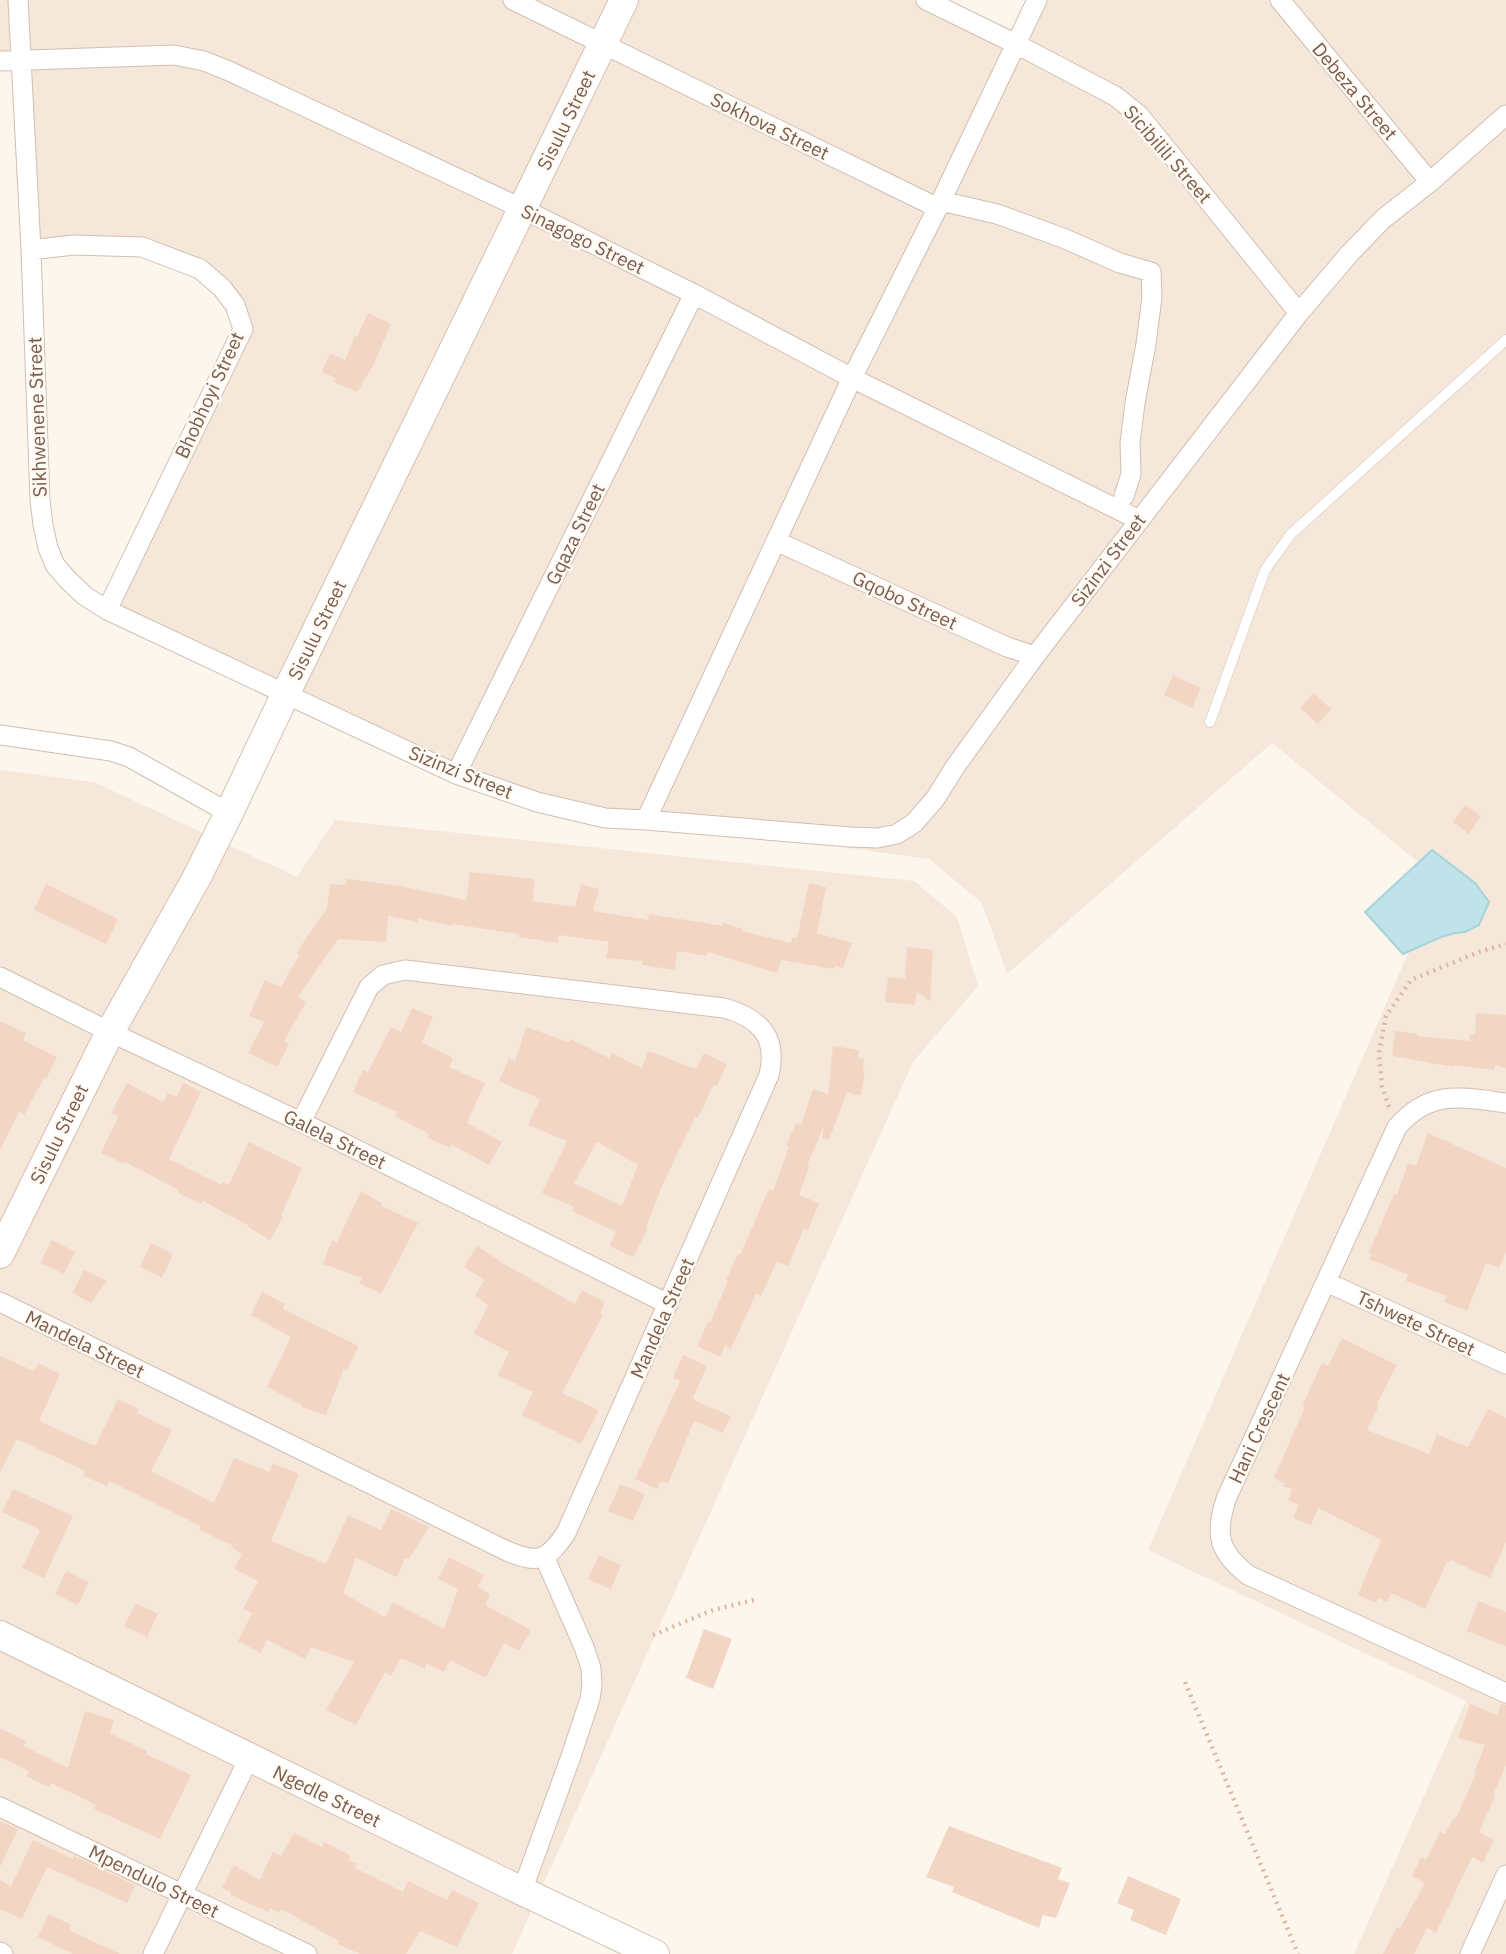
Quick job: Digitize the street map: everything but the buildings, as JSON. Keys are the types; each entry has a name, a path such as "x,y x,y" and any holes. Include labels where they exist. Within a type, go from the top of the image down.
{"street":[{"name":"Sikhwenene Street","path":"18,0 40,500 48,548 55,565 68,580 85,596 107,610 286,692"},
{"name":"Sokhova Street","path":"513,0 939,205 997,214 1063,238 1120,263 1151,272 1152,297 1130,443 1131,474 1124,496"},
{"name":"Sisulu Street","path":"0,1254 110,1032 197,877 229,813 624,0"},
{"name":"Sicibilili Street","path":"926,0 1115,96 1139,115 1300,313"},
{"path":"646,820 852,378 1037,0"},
{"name":"Debeza Street","path":"1280,0 1430,182"},
{"name":"Sinagogo Street","path":"0,61 174,55 204,61 229,71 523,209 694,294 852,378 1139,520"},
{"name":"Sizinzi Street","path":"286,692 456,774 576,813 605,818 850,837 877,838 897,834 914,823 935,799 1035,656 1349,253 1506,115"},
{"name":"Bhobhoyi Street","path":"31,250 73,245 142,247 200,269 222,288 235,305 243,329 107,610"},
{"name":"Gqaza Street","path":"456,774 694,294"},
{"name":"Gqobo Street","path":"776,541 1006,647 1035,656"},
{"path":"0,735 111,751 128,757 229,813"},
{"name":"Mandela Street","path":"0,1302 507,1551 535,1559 544,1556 555,1549 566,1533 769,1075 772,1062 767,1037 752,1019 724,1008 405,970 394,972 383,975 369,987 301,1122"},
{"name":"Galela Street","path":"0,976 668,1304"},
{"name":"Hani Crescent","path":"1506,1103 1462,1098 1435,1100 1407,1115 1397,1127 1226,1499 1220,1520 1223,1549 1233,1563 1248,1575 1506,1693"},
{"name":"Tshwete Street","path":"1326,1282 1506,1364"},
{"path":"522,1891 570,1759 590,1699 592,1684 591,1668 584,1647 544,1556"},
{"name":"Ngedle Street","path":"0,1635 655,1954"},
{"path":"153,1954 249,1758"},
{"name":"Mpendulo Street","path":"0,1807 307,1954"},
{"path":"1471,1954 1506,1875"}],"lane":[{"path":"1210,722 1265,570 1291,534 1506,340"}],"path":[{"path":"1397,1127 1382,1087 1379,1053 1386,1016 1411,980 1506,944"},
{"path":"653,1635 713,1610 758,1599"},
{"path":"1185,1682 1298,1954"}],"shaded area":[{"path":"0,0 926,0 1016,43 1038,0 1506,0 1506,1954 1354,1954 1466,1701 1148,1550 1440,880 1272,743 1007,974 982,903 929,859 646,820 537,802 107,610 243,329 222,288 142,247 31,250 20,61 0,61"},
{"path":"0,770 94,782 297,877 335,820 914,881 957,917 978,986 913,1062 512,1954 0,1954"}],"water":[{"path":"1432,850 1475,883 1489,902 1479,925 1465,932 1441,937 1403,954 1365,912"}]}
